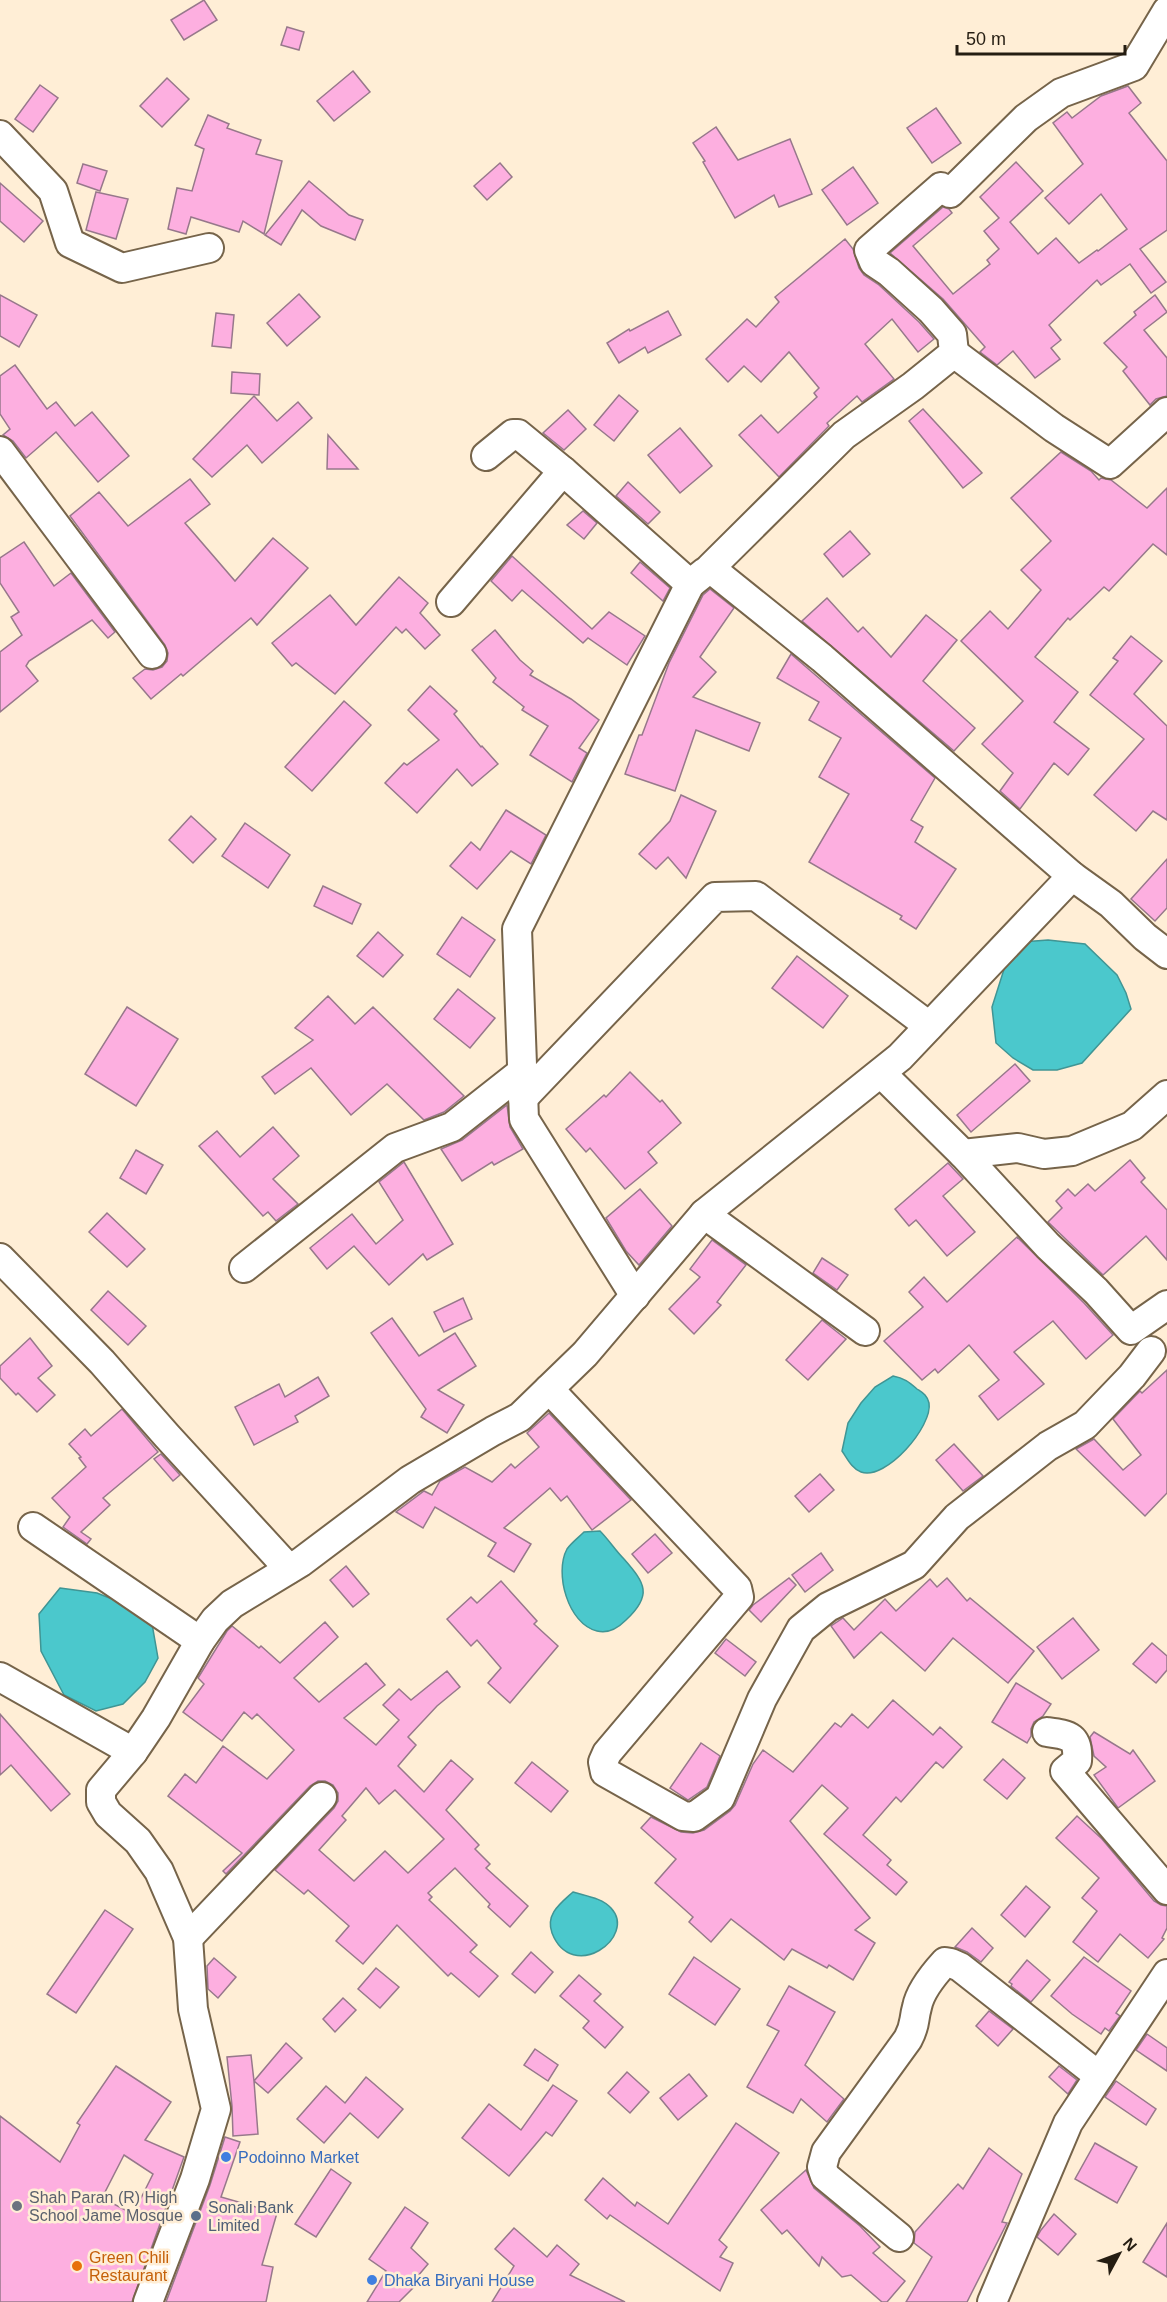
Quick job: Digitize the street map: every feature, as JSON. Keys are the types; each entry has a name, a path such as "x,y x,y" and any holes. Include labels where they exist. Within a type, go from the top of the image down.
{"street":[{"path":"1167,11 1134,66 1061,93 1026,118 950,193 941,187 869,250 874,262 889,272 931,310 952,334 954,352 1054,428 1110,464 1167,412"},
{"path":"0,135 52,191 70,243 122,268 208,248"},
{"path":"635,1296 524,1119 517,929 700,576 844,435 913,386 954,352"},
{"path":"486,456 513,434 518,434 700,576 822,658 1072,876 1163,942"},
{"path":"0,452 152,654"},
{"path":"451,602 563,471"},
{"path":"148,2302 195,2179 216,2109 193,2009 188,1938 159,1871 138,1841 108,1814 101,1802 101,1790 133,1752 156,1718 200,1641 232,1604 289,1569 410,1480 520,1417 585,1354 704,1214 900,1057 1072,876"},
{"path":"244,1268 395,1148 452,1127 523,1085 715,897 756,896 930,1026"},
{"path":"549,1389 737,1588 739,1597 607,1753 603,1762 605,1772 682,1816 694,1817 720,1798 762,1698 801,1629 828,1607 914,1565 957,1517 1048,1446 1085,1425 1132,1376 1159,1360 1096,1292 1048,1246 963,1154 881,1073"},
{"path":"963,1154 1018,1148 1044,1154 1072,1151 1132,1126 1167,1095"},
{"path":"704,1214 866,1331"},
{"path":"0,1258 102,1362 167,1437 289,1569"},
{"path":"1131,1330 1167,1305"},
{"path":"33,1527 200,1641"},
{"path":"0,1677 133,1752"},
{"path":"1047,1732 1066,1734 1075,1740 1078,1750 1077,1761 1065,1771 1167,1890"},
{"path":"188,1938 322,1797"},
{"path":"899,2237 825,2176 822,2167 826,2152 908,2039 915,2025 920,1996 945,1962 960,1967 1099,2076"},
{"path":"992,2302 1068,2122 1167,1974"}],"water":[{"path":"1048,940 1085,944 1117,975 1131,1009 1082,1063 1057,1070 1033,1070 1013,1058 996,1043 992,1007 1006,963 1022,942"},
{"path":"893,1376 906,1381 927,1398 928,1413 924,1425 906,1450 895,1460 871,1473 858,1471 842,1451 848,1423 875,1387"},
{"path":"600,1531 637,1575 643,1589 643,1596 635,1611 620,1625 605,1632 597,1631 578,1619 566,1596 562,1571 567,1549 584,1532"},
{"path":"60,1588 97,1593 151,1618 158,1658 145,1682 123,1704 96,1711 64,1695 41,1651 39,1614"},
{"path":"573,1892 603,1902 611,1908 617,1919 616,1931 609,1942 599,1950 587,1955 573,1955 561,1948 550,1926 555,1910"}],"building":[{"path":"204,0 217,20 184,40 171,20"},
{"path":"287,27 304,32 299,50 281,45"},
{"path":"353,71 370,92 334,121 317,101"},
{"path":"167,78 189,99 162,127 140,106"},
{"path":"40,85 58,98 33,132 15,119"},
{"path":"1128,86 1141,103 1129,113 1167,161 1167,230 1140,249 1166,282 1151,293 1130,264 1101,285 1097,280 1049,325 1061,340 1051,348 1060,359 1035,378 1013,351 997,365 980,352 985,347 943,299 890,253 943,207 949,209 952,213 913,246 953,294 990,264 987,260 999,249 984,231 999,218 980,197 1016,162 1043,191 1010,222 1038,254 1056,238 1079,263 1098,251 1127,229 1101,194 1069,224 1045,198 1083,164 1053,123 1067,112 1072,118 1101,96"},
{"path":"936,108 961,143 932,163 907,128"},
{"path":"208,115 229,124 227,128 261,140 256,154 282,161 264,234 243,221 239,232 191,217 186,234 168,229 177,188 192,191 204,149 195,145"},
{"path":"716,127 738,160 790,139 812,194 779,207 774,195 735,218 693,143"},
{"path":"500,163 512,177 487,200 474,186"},
{"path":"83,164 107,171 100,191 77,183"},
{"path":"853,167 878,203 847,225 822,190"},
{"path":"309,181 349,215 363,220 355,240 321,226 302,210 281,245 265,235"},
{"path":"0,183 43,221 24,242 0,221"},
{"path":"96,192 128,199 116,239 86,230"},
{"path":"845,239 853,249 859,268 864,275 879,285 934,339 918,352 892,319 865,344 894,379 862,402 857,396 827,423 829,426 779,477 739,435 761,415 778,433 817,397 814,393 819,388 789,352 761,382 744,366 728,382 706,359 747,319 756,327 779,302 775,297"},
{"path":"299,294 320,317 287,346 267,323"},
{"path":"0,295 37,315 19,347 0,336"},
{"path":"1155,295 1167,312 1144,330 1167,358 1167,396 1156,399 1150,405 1123,371 1127,367 1104,343 1136,315 1134,312"},
{"path":"668,311 681,335 648,353 645,347 619,363 607,343 629,329 630,331"},
{"path":"216,313 234,315 231,348 212,346"},
{"path":"15,365 47,409 56,402 75,426 92,412 129,456 98,482 56,432 26,458 13,441 3,435 10,429 0,414 0,376"},
{"path":"232,372 260,374 259,395 231,393"},
{"path":"619,395 638,411 614,441 594,425"},
{"path":"254,396 277,421 298,402 312,418 262,463 247,445 212,477 193,459"},
{"path":"923,409 982,473 963,488 909,421"},
{"path":"568,410 586,429 564,450 543,433"},
{"path":"680,428 712,466 680,493 648,455"},
{"path":"328,435 358,469 327,469"},
{"path":"1061,452 1091,471 1099,480 1101,478 1111,480 1147,508 1167,488 1167,555 1153,544 1109,591 1104,587 1070,620 1068,618 1035,657 1078,692 1054,722 1089,749 1068,775 1054,763 1020,809 1000,791 1013,773 982,744 1023,701 961,641 990,611 1008,629 1041,590 1021,570 1051,541 1011,498"},
{"path":"190,479 210,504 185,523 235,581 273,538 308,568 257,625 251,618 183,676 181,674 151,699 133,678 145,669 153,670 162,667 167,661 168,653 165,645 70,516 99,492 128,526"},
{"path":"628,482 660,512 648,524 616,496"},
{"path":"583,511 597,523 584,539 567,525"},
{"path":"850,531 870,554 843,577 824,554"},
{"path":"24,542 54,586 71,573 115,632 108,638 92,620 29,661 26,666 38,681 0,712 0,652 22,635 11,617 19,612 0,583 0,558"},
{"path":"512,556 592,629 609,612 645,636 627,665 588,638 583,643 522,590 512,601 491,581"},
{"path":"640,562 670,588 663,601 631,573"},
{"path":"399,577 428,603 420,613 440,635 425,649 406,629 402,633 396,627 335,694 296,663 292,666 272,643 330,595 356,625"},
{"path":"710,589 734,608 700,657 716,672 693,697 760,723 749,751 696,730 675,791 625,774 669,663 703,595"},
{"path":"827,598 858,632 863,627 891,657 926,615 957,640 923,681 975,728 954,751 802,621"},
{"path":"495,630 520,660 533,671 530,675 571,699 599,720 579,748 587,753 572,782 530,755 548,726 522,710 524,707 493,682 496,678 472,650"},
{"path":"1131,636 1162,661 1134,694 1167,726 1167,820 1153,811 1136,831 1094,795 1144,739 1090,695 1118,661 1113,658"},
{"path":"791,654 935,778 911,820 923,827 915,842 956,869 916,929 900,919 902,916 809,862 849,794 819,777 841,738 809,720 819,702 777,678"},
{"path":"430,686 457,711 454,714 498,764 472,786 457,769 417,813 385,783 404,763 407,765 439,740 408,710"},
{"path":"344,701 371,725 312,791 285,767"},
{"path":"681,795 716,811 686,878 668,857 656,869 639,854 670,821"},
{"path":"506,810 546,835 531,864 511,851 477,889 450,866 471,842 480,850"},
{"path":"191,816 216,839 193,863 169,840"},
{"path":"245,823 290,855 268,888 222,856"},
{"path":"1167,859 1167,908 1155,921 1131,899"},
{"path":"323,886 361,904 352,924 314,906"},
{"path":"462,917 495,940 470,977 437,954"},
{"path":"378,932 403,955 383,977 357,956"},
{"path":"797,956 848,996 823,1028 772,988"},
{"path":"458,989 495,1018 470,1048 434,1019"},
{"path":"328,996 355,1024 373,1007 464,1096 444,1112 424,1120 387,1084 351,1115 311,1068 275,1094 262,1077 313,1040 295,1028"},
{"path":"127,1007 178,1039 136,1106 85,1074"},
{"path":"1015,1064 1030,1081 971,1132 957,1115"},
{"path":"630,1072 660,1102 662,1100 681,1123 648,1152 657,1163 625,1189 590,1148 586,1152 566,1129 604,1095 606,1097"},
{"path":"507,1105 510,1127 523,1149 494,1165 492,1162 462,1181 441,1149 462,1140"},
{"path":"273,1127 299,1156 273,1179 298,1204 276,1221 268,1212 263,1216 199,1146 217,1131 240,1157"},
{"path":"136,1150 163,1165 146,1194 120,1178"},
{"path":"1130,1160 1145,1178 1141,1182 1167,1210 1167,1260 1146,1236 1103,1275 1048,1222 1062,1208 1056,1201 1068,1189 1075,1196 1088,1184 1095,1191"},
{"path":"404,1162 453,1244 427,1260 423,1254 389,1285 354,1246 327,1269 310,1248 352,1214 376,1244 403,1220 379,1182"},
{"path":"948,1163 963,1179 943,1196 975,1232 947,1256 916,1220 909,1226 895,1209"},
{"path":"640,1189 672,1226 639,1265 626,1251 606,1218"},
{"path":"107,1213 145,1249 127,1267 89,1232"},
{"path":"1017,1237 1113,1335 1086,1359 1053,1321 1014,1352 1044,1384 998,1420 979,1396 999,1380 969,1345 938,1373 935,1369 922,1380 884,1341 923,1307 909,1292 924,1277 947,1302"},
{"path":"712,1240 746,1265 717,1302 721,1305 694,1334 669,1309 700,1277 690,1269"},
{"path":"822,1258 848,1275 837,1290 813,1273"},
{"path":"108,1291 146,1326 128,1345 91,1310"},
{"path":"463,1298 472,1319 444,1332 434,1312"},
{"path":"392,1318 419,1356 455,1333 476,1366 438,1390 464,1405 447,1433 421,1417 426,1409 371,1333"},
{"path":"822,1320 846,1339 808,1380 786,1360"},
{"path":"30,1338 52,1366 38,1378 55,1395 37,1412 0,1378 0,1366"},
{"path":"1167,1370 1167,1493 1145,1516 1076,1449 1094,1439 1123,1470 1141,1455 1113,1419 1140,1391 1142,1393"},
{"path":"318,1377 329,1396 295,1416 298,1422 254,1445 235,1407 279,1384 285,1397"},
{"path":"122,1409 158,1452 103,1498 110,1505 81,1532 91,1539 87,1544 63,1527 70,1517 52,1498 86,1467 79,1458 81,1457 69,1444 85,1429 91,1436"},
{"path":"549,1413 631,1500 592,1530 567,1496 561,1501 550,1488 504,1528 531,1544 514,1572 488,1556 496,1543 435,1507 423,1528 396,1512 424,1491 432,1495 440,1481 465,1467 492,1482 511,1464 515,1468 539,1447 527,1433"},
{"path":"954,1444 983,1476 963,1491 936,1460"},
{"path":"161,1454 180,1475 173,1481 154,1459"},
{"path":"820,1474 834,1490 809,1512 795,1496"},
{"path":"655,1534 672,1553 648,1573 632,1554"},
{"path":"821,1553 833,1570 805,1592 792,1575"},
{"path":"346,1566 369,1594 353,1607 330,1580"},
{"path":"789,1578 796,1585 761,1622 749,1610"},
{"path":"947,1578 967,1601 970,1598 1034,1651 1008,1683 953,1638 925,1671 881,1632 854,1658 831,1626 843,1618 854,1630 885,1599 896,1611 930,1579 937,1587"},
{"path":"501,1581 537,1621 534,1624 558,1646 510,1703 488,1683 501,1668 477,1640 471,1646 447,1619 471,1597 477,1603"},
{"path":"1073,1618 1099,1650 1062,1679 1037,1647"},
{"path":"325,1622 338,1637 294,1678 319,1702 366,1663 385,1685 344,1718 376,1745 399,1720 383,1705 399,1689 411,1700 447,1671 460,1687 437,1706 408,1737 416,1745 398,1766 424,1792 451,1760 473,1779 446,1810 479,1845 475,1849 490,1864 486,1868 528,1906 510,1927 488,1907 490,1904 455,1868 428,1893 432,1897 429,1900 477,1945 470,1952 498,1976 479,1997 451,1973 448,1976 397,1925 363,1964 336,1941 349,1926 308,1890 304,1894 275,1870 334,1808 338,1801 338,1793 333,1785 325,1781 318,1781 310,1786 226,1874 223,1871 242,1853 168,1796 185,1774 196,1783 223,1746 267,1779 294,1750 257,1714 252,1719 244,1712 222,1741 183,1712 204,1684 198,1678 232,1626 259,1648 261,1646 280,1663","holes":["366,1788 379,1804 395,1790 444,1839 408,1873 385,1851 354,1881 319,1850 346,1820 342,1816"]},
{"path":"726,1639 756,1662 745,1676 715,1653"},
{"path":"1152,1643 1167,1656 1167,1670 1156,1683 1133,1664"},
{"path":"1016,1683 1051,1704 1043,1716 1034,1722 1027,1743 992,1722"},
{"path":"893,1700 933,1735 940,1727 962,1747 943,1768 936,1762 901,1802 896,1797 863,1835 891,1860 887,1865 907,1882 896,1895 824,1834 848,1808 822,1785 790,1821 870,1918 855,1930 875,1943 853,1980 829,1965 827,1968 792,1949 784,1960 731,1919 711,1942 689,1922 693,1917 655,1883 676,1859 641,1828 651,1817 681,1832 693,1833 704,1830 735,1805 753,1764 763,1750 793,1772 835,1723 841,1727 852,1714 868,1728"},
{"path":"0,1714 70,1794 51,1811 11,1765 0,1775"},
{"path":"1094,1732 1130,1754 1133,1750 1155,1781 1118,1808 1094,1775 1106,1767 1094,1756 1090,1737"},
{"path":"701,1743 720,1756 707,1787 688,1800 670,1788"},
{"path":"1003,1759 1025,1778 1007,1799 984,1780"},
{"path":"532,1762 568,1791 551,1812 515,1783"},
{"path":"1077,1816 1102,1839 1154,1901 1167,1906 1167,1928 1162,1938 1164,1939 1148,1958 1120,1934 1098,1962 1073,1942 1097,1911 1082,1898 1099,1878 1056,1838"},
{"path":"1026,1886 1050,1907 1025,1937 1001,1915"},
{"path":"105,1910 133,1929 76,2013 47,1994"},
{"path":"972,1928 993,1948 981,1962 955,1947"},
{"path":"531,1952 553,1972 535,1993 512,1974"},
{"path":"694,1957 740,1989 715,2025 669,1994"},
{"path":"1084,1957 1131,1991 1116,2013 1120,2016 1109,2031 1105,2028 1101,2034 1051,1996"},
{"path":"214,1958 236,1977 218,1998 208,1989 207,1966"},
{"path":"1027,1960 1050,1980 1031,2002 1009,1982"},
{"path":"376,1968 399,1987 380,2008 358,1989"},
{"path":"579,1975 601,1994 594,2001 623,2027 605,2048 583,2028 589,2021 560,1996"},
{"path":"789,1986 835,2012 805,2065 844,2099 827,2122 801,2099 793,2113 747,2087 779,2031 767,2025"},
{"path":"343,1998 356,2010 335,2032 323,2019"},
{"path":"989,2011 1013,2029 998,2046 976,2026"},
{"path":"1147,2034 1167,2048 1167,2071 1136,2050"},
{"path":"286,2043 302,2058 268,2093 254,2081"},
{"path":"535,2049 558,2065 548,2081 524,2065"},
{"path":"251,2055 258,2134 233,2136 227,2057"},
{"path":"116,2066 171,2102 145,2140 184,2157 132,2302 0,2302 0,2116 60,2162 80,2125 77,2123","holes":["124,2155 153,2174 133,2214 102,2198"]},
{"path":"1059,2066 1077,2080 1068,2094 1049,2077"},
{"path":"627,2072 649,2092 630,2113 608,2093"},
{"path":"689,2074 707,2096 678,2120 660,2098"},
{"path":"366,2077 403,2109 378,2138 350,2113 324,2143 297,2119 326,2086 345,2103"},
{"path":"1116,2081 1156,2109 1146,2125 1105,2097"},
{"path":"553,2085 577,2101 552,2136 546,2132 509,2176 462,2138 489,2104 521,2130"},
{"path":"736,2123 779,2153 719,2240 727,2247 720,2257 733,2263 720,2291 610,2215 607,2219 585,2200 603,2178 635,2206 637,2202 668,2224"},
{"path":"225,2137 240,2142 221,2197 277,2213 262,2265 273,2267 266,2302 166,2302 210,2185"},
{"path":"1095,2143 1137,2167 1117,2203 1075,2179"},
{"path":"989,2148 1022,2174 1002,2222 1007,2223 967,2302 906,2302 932,2257 914,2243 915,2232 958,2184 963,2189"},
{"path":"331,2169 351,2183 316,2237 295,2224"},
{"path":"806,2170 814,2188 860,2226 880,2247 873,2253 905,2281 887,2302 882,2302 851,2275 842,2277 822,2257 819,2266 787,2230 782,2234 761,2210"},
{"path":"405,2207 428,2223 411,2248 428,2264 412,2283 416,2285 399,2302 367,2302 386,2271 369,2259"},
{"path":"1054,2214 1076,2234 1058,2255 1037,2237"},
{"path":"1167,2223 1167,2277 1143,2262"},
{"path":"514,2228 547,2257 557,2245 579,2264 570,2275 625,2302 492,2302 514,2266 495,2249"}],"place":[{"name":"Podoinno Market","path":"226,2157"},
{"name":"Shah Paran (R) High School Jame Mosque","path":"17,2206"},
{"name":"Sonali Bank Limited","path":"196,2216"},
{"name":"Green Chili Restaurant","path":"77,2266"},
{"name":"Dhaka Biryani House","path":"372,2280"}]}
